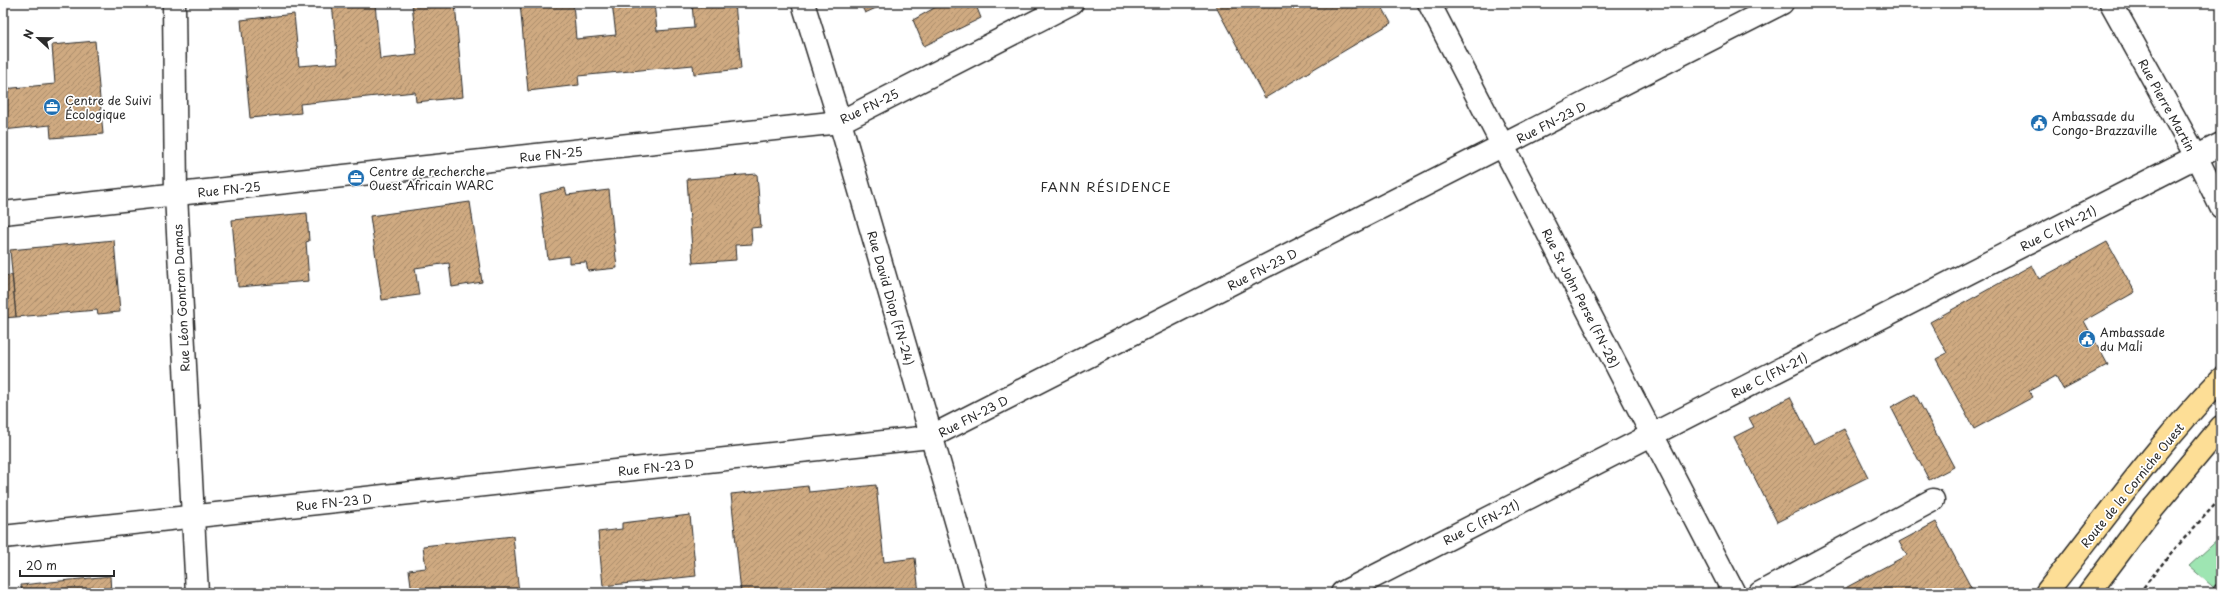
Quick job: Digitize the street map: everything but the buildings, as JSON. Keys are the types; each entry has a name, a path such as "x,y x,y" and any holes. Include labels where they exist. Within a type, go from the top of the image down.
{"highway":[{"name":"Route de la Corniche Ouest","path":"2046,593 2143,469 2201,399 2221,379"},
{"path":"2089,593 2146,517 2221,427"}],"street":[{"name":"Rue Léon Gontron Damas","path":"174,3 176,195 197,593"},
{"name":"Rue David Diop (FN-24)","path":"803,3 840,122 930,437 977,593"},
{"name":"Rue FN-25","path":"3,213 840,122 1072,3"},
{"name":"Rue St John Perse (FN-28)","path":"1429,3 1502,147 1734,593"},
{"name":"Rue FN-23 D","path":"3,537 192,518 930,437 1502,147 1782,3"},
{"name":"Rue Pierre Martin","path":"2111,3 2197,158 2221,208"},
{"name":"Rue C (FN-21)","path":"1342,593 2197,158 2221,144"},
{"path":"1760,593 1933,500"}],"path":[{"path":"2139,593 2171,552 2221,498"}],"green space":[{"path":"2221,537 2221,593 2220,593 2189,566"}],"place":[{"name":"Centre de Suivi Écologique","path":"52,107"},
{"name":"Ambassade du Congo-Brazzaville","path":"2039,123"},
{"name":"Centre de recherche Ouest Africain WARC","path":"356,178"},
{"name":"Ambassade du Mali","path":"2087,339"}],"district":[{"name":"FANN RÉSIDENCE","path":"1106,186"}]}
